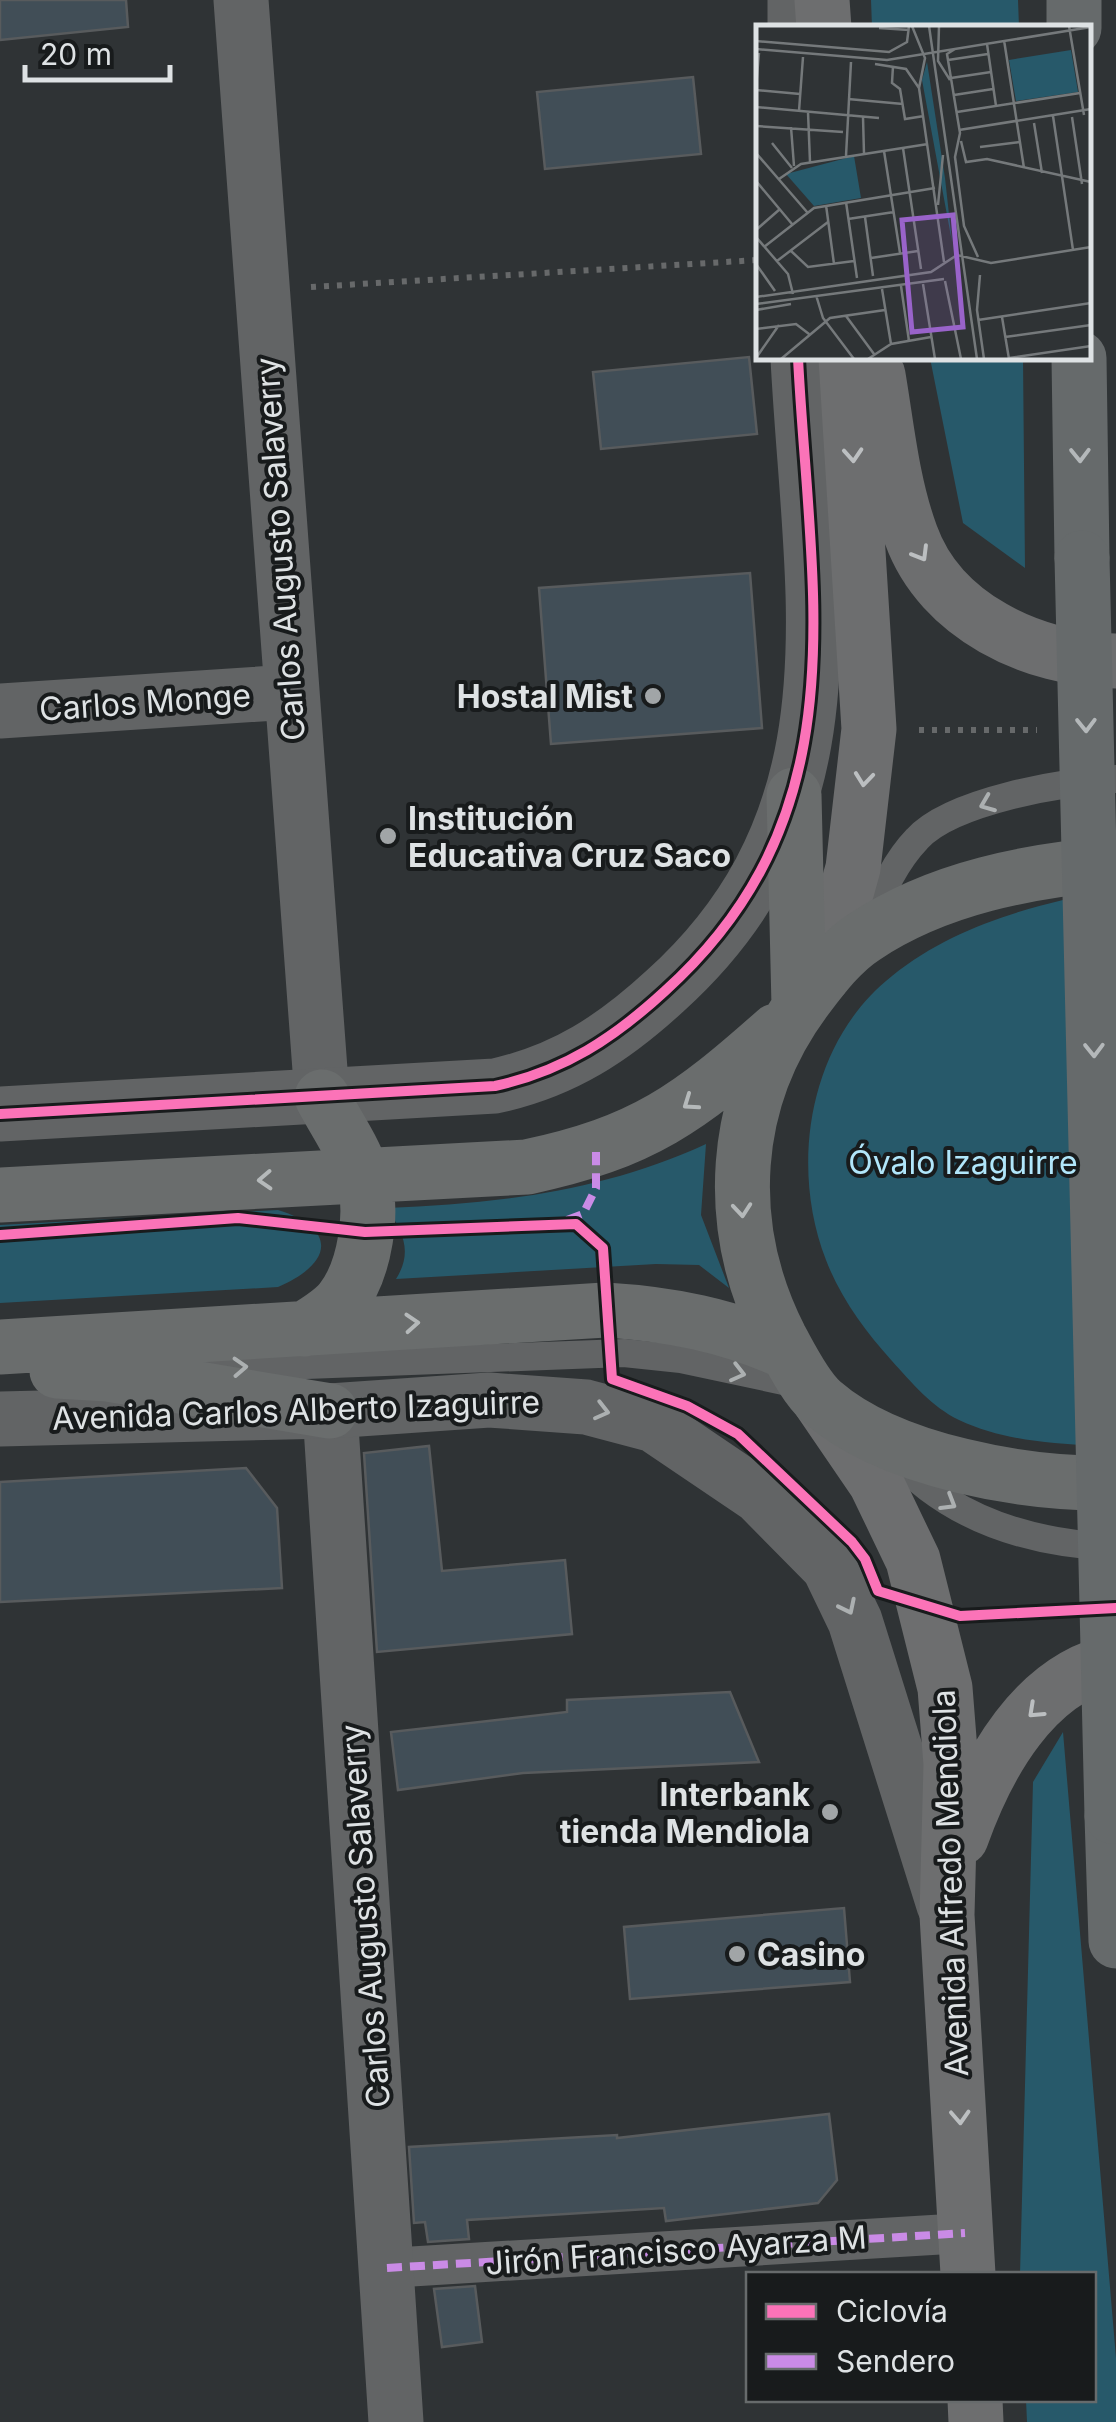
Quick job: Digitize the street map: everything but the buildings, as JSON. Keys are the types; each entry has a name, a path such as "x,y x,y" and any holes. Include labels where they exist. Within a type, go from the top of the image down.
{"highway":[{"path":"1079,360 1116,1941"}],"main road":[{"path":"822,0 824,25"},
{"path":"806,1380 760,1299 740,1184 746,1126 764,1069 805,1000 852,868 870,730 846,360"},
{"path":"875,360 907,522 940,586 982,624 1033,647 1116,661"},
{"path":"794,795 805,1000"},
{"path":"0,1195 527,1167 592,1154 660,1124 714,1086 805,1000 862,938 961,890 1010,877 1116,863"},
{"path":"304,1329 342,1300 357,1270 367,1212 363,1175 322,1097"},
{"path":"0,1347 587,1311 646,1312 736,1329 878,1438 945,1460 1010,1474 1116,1483"},
{"path":"0,1368 108,1374 330,1411"},
{"name":"Avenida Alfredo Mendiola","path":"806,1380 876,1484 925,1596 945,1688 951,1764 948,1915 967,2254"},
{"path":"948,1915 962,1837 988,1769 1029,1714 1088,1667 1116,1661"}],"street":[{"name":"Carlos Augusto Salaverry","path":"242,0 322,1097"},
{"path":"0,1114 496,1086 532,1078 590,1052 644,1010 716,940 760,875 794,795 812,696 798,360"},
{"name":"Carlos Monge","path":"0,711 290,692"},
{"name":"Avenida Carlos Alberto Izaguirre","path":"0,1419 330,1411 489,1400 586,1407 654,1424 748,1486 787,1520 828,1568 856,1621 948,1915"},
{"name":"Carlos Augusto Salaverry","path":"330,1411 396,2422"},
{"name":"Jirón Francisco Ayarza M","path":"387,2268 967,2254"}],"lane":[{"path":"862,938 893,870 920,835 1019,792 1069,780 1116,779"},
{"path":"108,1374 624,1353 806,1380"},
{"path":"878,1438 914,1480 950,1506 1004,1529 1067,1545 1116,1547"}],"path":[{"path":"262,290 756,260"},
{"path":"908,730 1040,730"}],"green space":[{"path":"871,0 1018,0 1019,25 872,25"},
{"path":"930,360 1023,360 1025,568 963,523"},
{"name":"Óvalo Izaguirre","path":"1063,900 1093,1446 991,1432 949,1415 923,1394 872,1338 838,1287 815,1223 809,1185 814,1107 825,1069 841,1034 864,1003 892,976 952,938 1017,912"},
{"path":"706,1144 701,1215 729,1288 699,1265 396,1279 404,1260 404,1242 387,1208 469,1203 590,1184"},
{"path":"278,1210 311,1227 321,1247 309,1268 278,1287 0,1303 0,1225"},
{"path":"1063,1732 1116,2358 1116,2422 1027,2422 1026,2402 1096,2402 1096,2272 1020,2272 1033,1782"}],"marked path":[{"path":"567,1220 583,1214 596,1188 596,1152"},
{"path":"387,2268 965,2233"}],"cycle path":[{"path":"0,1114 495,1086 566,1062 627,1024 665,991 728,922 771,850 797,775 810,696 813,615 798,360"},
{"path":"0,1235 238,1218 365,1232 576,1224 603,1248 612,1379 687,1406 738,1434 852,1542 865,1559 878,1591 960,1616 1116,1608"}],"place":[{"name":"Hostal Mist","path":"653,696"},
{"name":"Institución Educativa Cruz Saco","path":"388,836"},
{"name":"Interbank tienda Mendiola","path":"830,1812"},
{"name":"Casino","path":"737,1954"}]}
